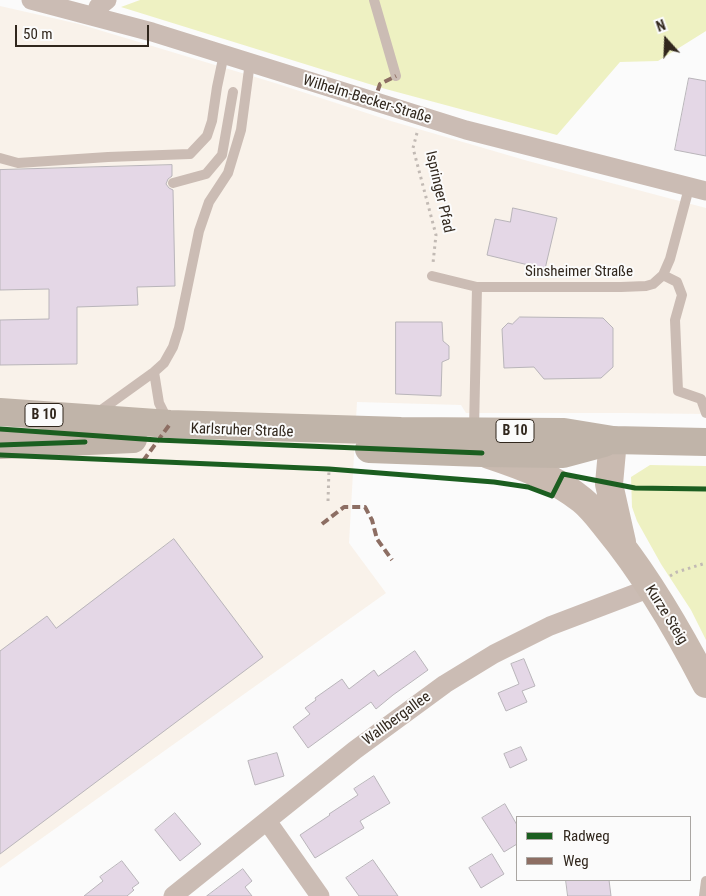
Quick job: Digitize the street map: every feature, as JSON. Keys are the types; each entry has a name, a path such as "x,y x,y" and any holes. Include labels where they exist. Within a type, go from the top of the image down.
{"main road":[{"name":"Karlsruher Straße","path":"0,412 170,424 344,430 478,442"},
{"name":"Karlsruher Straße","path":"0,429 133,439 478,442 564,432 613,440"},
{"path":"0,445 133,439"},
{"name":"Kurze Steig","path":"613,440 609,484 624,548"},
{"path":"596,515 594,480 600,462 613,440"},
{"name":"B 10","path":"613,440 706,442"},
{"name":"Kurze Steig","path":"478,442 560,484 583,501 624,548 674,625 706,684"}],"street":[{"name":"Wilhelm-Becker-Straße","path":"31,0 96,16 224,54 420,116 540,150 697,189"},
{"path":"96,16 98,7 107,0"},
{"name":"Wallbergallee","path":"173,896 355,750 465,667 550,626 650,588"},
{"path":"267,821 320,896"}],"lane":[{"path":"374,0 396,76"},
{"path":"0,158 18,163 190,154 207,136 212,122 216,87 224,54"},
{"path":"88,419 154,372 164,363 173,347 179,328 199,231 209,202 228,173 241,130 250,62"},
{"path":"172,183 206,174 222,155 233,92"},
{"path":"697,189 663,275 677,282 682,294 675,320 678,391 701,399 706,413"},
{"name":"Sinsheimer Straße","path":"432,276 477,287 646,286 659,280 663,275"},
{"path":"477,287 478,442"},
{"path":"154,372 160,403 170,424"},
{"path":"704,896 706,882"}],"path":[{"path":"328,501 329,469"},
{"path":"677,572 706,564"}],"shaded area":[{"path":"0,6 79,24 275,83 391,121 528,161 706,208 706,414 466,413 461,405 357,402 349,543 386,593 0,868"}],"green space":[{"path":"140,0 706,0 706,31 658,61 620,62 557,135 382,88 121,7"},
{"path":"650,465 706,466 706,640 691,610 661,564 637,521 632,507 631,477"}],"building":[{"path":"689,78 706,81 706,156 675,150"},
{"path":"172,165 172,176 166,184 173,190 175,286 137,287 138,305 77,307 77,364 0,365 0,320 49,319 49,289 0,290 0,170"},
{"path":"513,208 557,218 545,269 487,255 495,219 510,222"},
{"path":"520,317 603,318 613,328 613,367 601,378 544,379 534,367 504,368 502,329 508,323 512,324"},
{"path":"396,322 442,322 443,341 449,346 449,359 442,362 441,396 396,394"},
{"path":"174,539 263,657 0,854 0,651 47,616 56,628"},
{"path":"415,651 428,670 376,709 371,702 308,748 293,727 310,714 305,708 316,700 315,698 342,679 349,689 374,670 378,676"},
{"path":"524,659 535,686 522,691 527,702 506,711 498,693 519,684 511,664"},
{"path":"521,747 527,760 510,768 504,754"},
{"path":"277,753 284,776 255,785 248,761"},
{"path":"374,776 390,803 360,821 364,828 315,858 300,835 358,795 354,789"},
{"path":"505,804 516,823 516,845 504,852 482,818"},
{"path":"175,813 201,844 180,861 155,830"},
{"path":"492,854 504,874 481,888 469,868"},
{"path":"373,860 398,896 359,896 346,878"},
{"path":"122,861 139,883 132,888 134,890 127,896 84,896 103,881 100,877"},
{"path":"243,869 252,881 245,887 252,896 207,896"},
{"path":"566,881 609,881 611,896 568,896"}],"marked path":[{"path":"374,102 380,84 396,76"},
{"path":"143,461 170,424"},
{"path":"322,524 344,507 365,507 372,520 377,539 392,560"}],"cycle path":[{"path":"0,429 157,440 482,453"},
{"path":"0,445 85,442"},
{"path":"0,455 329,469 494,482 528,487 552,496 563,474 635,488 706,489"}]}
